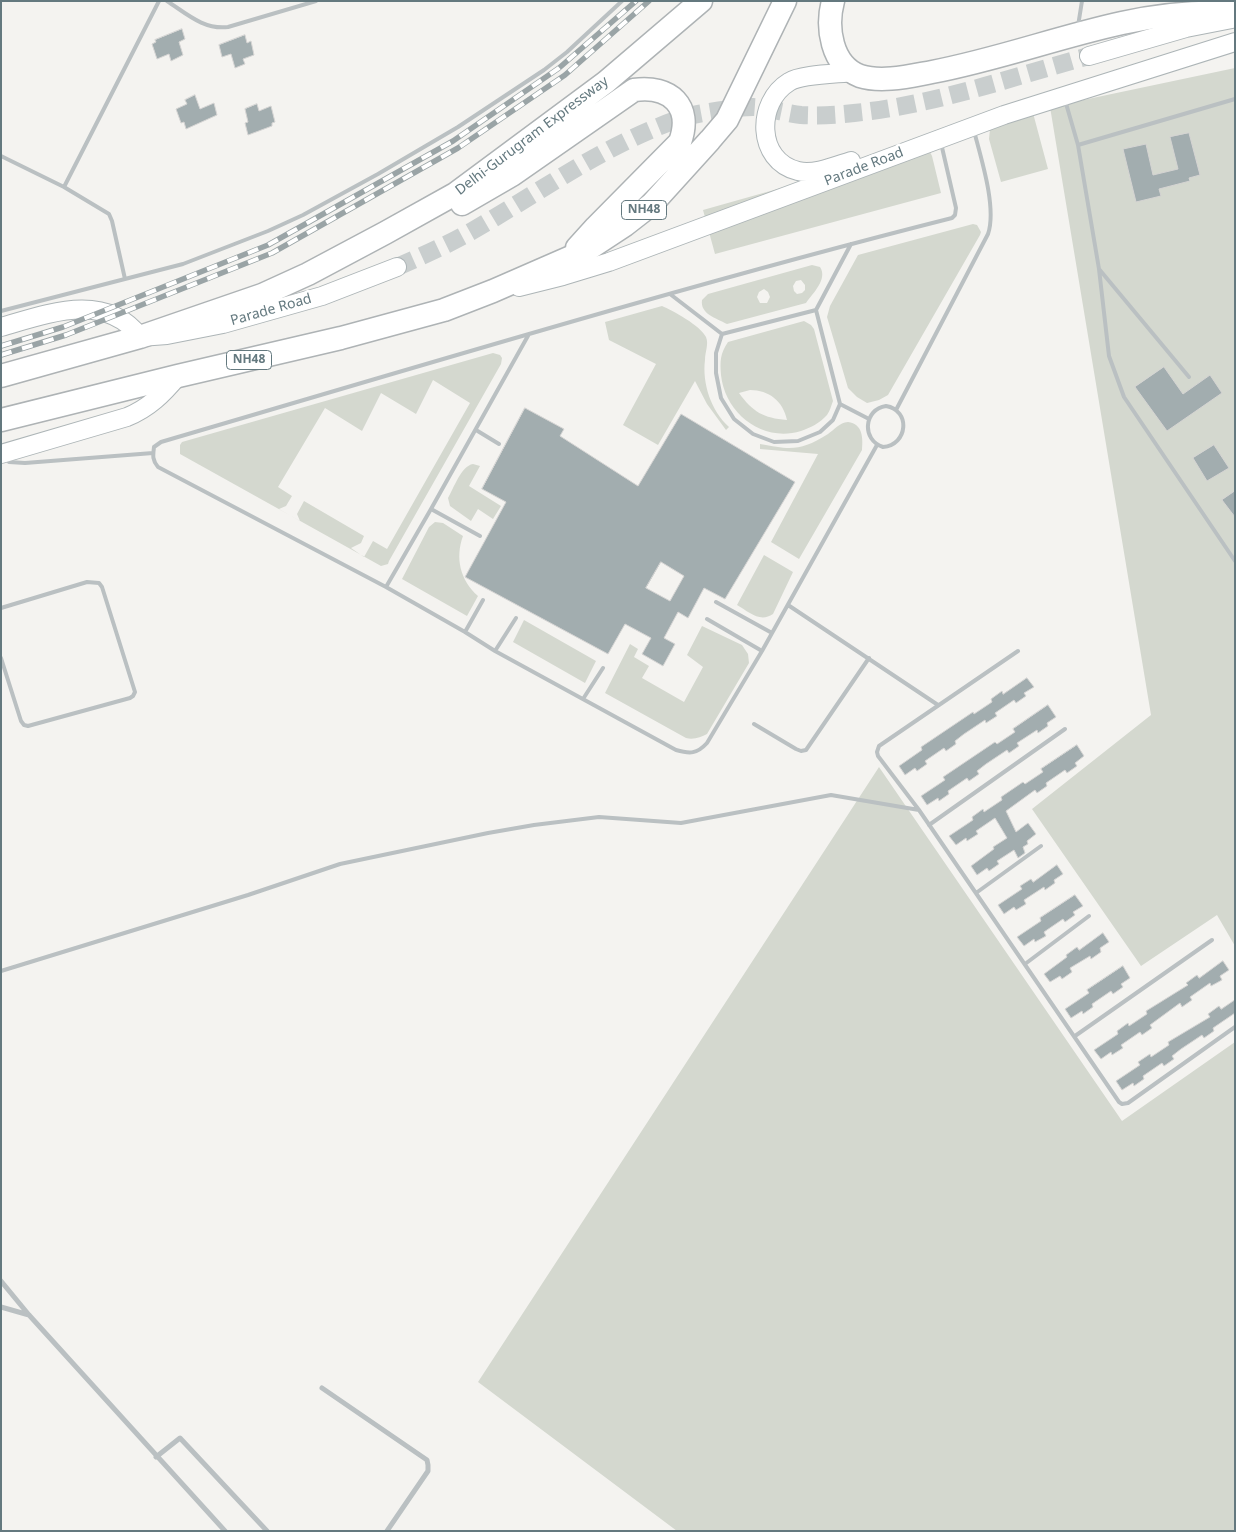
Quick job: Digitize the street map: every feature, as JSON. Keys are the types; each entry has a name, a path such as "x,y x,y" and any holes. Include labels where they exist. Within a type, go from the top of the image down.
{"highway":[{"name":"Delhi-Gurugram Expressway","path":"358,248 455,194 606,82 702,1"},
{"name":"NH48","path":"1,420 356,334 444,310 570,258 602,240 652,204 727,120 785,1"},
{"path":"833,1 830,18 832,41 840,59 854,72 866,77 882,78 920,74 979,62 1076,35 1143,19 1201,13 1235,13"},
{"path":"1,376 140,337 262,295 358,248 411,228 476,196 532,162 634,90 646,88 664,92 673,98 683,113 683,132 680,142 596,227 570,258"}],"street":[{"path":"1089,56 1186,28 1235,18"},
{"name":"Parade Road","path":"493,291 539,283 608,262 973,126 1235,42"},
{"path":"854,72 797,78 789,81 778,91 769,108 765,129 768,146 780,161 790,168 799,171 811,171 932,141"},
{"name":"Parade Road","path":"140,337 175,334 232,321 322,296 397,267"},
{"path":"1,327 55,313 86,309 97,310 120,318 133,327 140,337"},
{"path":"1,454 141,411 154,402 178,376"},
{"path":"1,1281 29,1315 224,1531"},
{"path":"1,1306 29,1315"},
{"path":"322,1388 427,1460 428,1471 388,1531"},
{"path":"156,1457 180,1438 267,1531"}],"lane":[{"path":"64,187 160,1"},
{"path":"167,1 203,24 217,28 228,27 316,1"},
{"path":"1,311 183,264 268,231 303,215 458,127 544,70 567,52 622,1"},
{"path":"1076,35 1082,1"},
{"path":"1063,96 1078,145 1099,269 1109,356 1124,397 1235,561"},
{"path":"1078,145 1235,99"},
{"path":"896,410 991,226 986,180 973,126"},
{"path":"877,445 762,651 707,743 700,751 689,754 676,750 495,651 386,587 158,467 153,461 154,447 161,442 670,294 852,243 952,218 956,212 953,191 932,141"},
{"path":"1,156 64,187 109,214 125,279"},
{"path":"722,334 716,353 716,373 722,398 734,419 752,434 774,442 798,441 820,432 833,420 840,404 816,310 852,243"},
{"path":"1099,269 1189,377"},
{"path":"670,294 722,334"},
{"path":"722,334 816,310"},
{"path":"386,587 432,509 529,334"},
{"path":"840,404 869,419"},
{"path":"881,407 892,407 896,410 903,420 902,434 899,439 889,446 877,445 870,437 868,431 869,419 881,407"},
{"path":"476,430 499,444"},
{"path":"1,454 9,462 25,463 153,453"},
{"path":"432,509 480,536"},
{"path":"1,608 87,582 99,583 102,587 134,692 133,696 28,726 24,725 21,721 1,658"},
{"path":"465,632 483,600"},
{"path":"716,602 772,633"},
{"path":"788,604 938,705"},
{"path":"495,651 516,618"},
{"path":"707,619 762,651"},
{"path":"1018,651 877,749 878,756 919,810 1119,1102 1125,1104 1235,1027"},
{"path":"754,724 796,749 806,750 869,658"},
{"path":"583,699 603,668"},
{"path":"929,825 1065,729"},
{"path":"1,971 248,895 340,864 506,830 599,817 681,823 831,795 919,810"},
{"path":"976,893 1041,846"},
{"path":"1025,964 1089,916"},
{"path":"1075,1036 1212,940"}],"shaded area":[{"path":"1235,68 1235,946 1217,915 1141,966 1032,809 1151,715 1050,107"},
{"path":"1033,113 1048,169 1001,182 989,139 990,129"},
{"path":"919,149 930,152 932,156 941,193 715,254 703,210"},
{"path":"973,224 977,225 981,232 980,235 888,395 867,403 857,397 848,388 827,317 830,306 858,255"},
{"path":"812,265 820,267 822,272 819,286 806,303 727,324 710,315 704,309 702,300 708,294","holes":["801,280 805,285 805,290 797,294 793,286 796,281","764,289 770,297 767,303 760,303 757,297 759,292"]},
{"path":"662,306 693,323 706,337 705,378 713,405 729,427 726,430 707,404 695,381 658,445 623,425 656,364 609,340 605,322"},
{"path":"804,321 811,325 814,329 833,401 827,415 818,423 808,428 787,434 773,433 760,429 748,422 738,413 724,389 721,362 723,350 728,342","holes":["750,390 769,394 779,402 787,420 771,418 759,413 739,393"]},
{"path":"493,353 500,355 502,358 501,364 388,564 381,566 364,557 373,541 387,549 470,403 433,380 416,414 381,393 362,431 325,408 278,487 292,496 286,506 279,509 291,516 180,454 182,442"},
{"path":"848,422 857,426 861,432 862,450 799,559 771,542 818,454 760,449 760,444 788,448 803,446 819,440 840,425"},
{"path":"473,464 480,466 469,486 501,506 493,519 478,509 471,521 450,506 448,498 458,478 465,469"},
{"path":"304,501 364,536 361,543 351,548 361,555 300,521 297,514"},
{"path":"435,522 443,523 463,536 459,560 463,576 478,596 467,616 402,579 429,527"},
{"path":"764,555 793,572 773,614 759,617 737,605"},
{"path":"524,620 596,661 585,683 513,642"},
{"path":"702,626 742,645 748,654 749,663 707,734 695,738 686,738 605,693 630,644 638,649 634,657 649,666 642,678 684,702 703,667 687,655"},
{"path":"879,767 1122,1121 1235,1042 1235,1531 677,1531 478,1382"}],"building":[{"path":"182,29 185,39 179,42 183,55 171,61 169,54 157,59 152,44 156,42 155,40"},
{"path":"245,35 247,43 251,41 254,55 243,59 245,64 235,68 231,54 222,57 219,45"},
{"path":"195,95 200,109 214,103 217,115 186,129 184,122 181,123 176,109 187,104 185,100"},
{"path":"257,104 259,111 271,106 275,122 272,123 272,126 248,135 245,123 248,122 245,109"},
{"path":"1189,133 1200,175 1189,178 1190,181 1159,189 1161,196 1136,202 1123,149 1146,144 1153,175 1178,169 1170,137"},
{"path":"1164,367 1183,394 1210,375 1222,393 1167,431 1135,387"},
{"path":"525,408 564,429 560,436 638,486 681,414 795,482 725,599 704,588 688,618 678,612 664,638 675,644 663,666 642,654 651,638 625,624 608,654 465,577 506,502 482,489","holes":["661,562 684,576 670,601 646,588"]},
{"path":"1214,445 1229,468 1207,481 1193,458"},
{"path":"1235,491 1235,517 1222,500"},
{"path":"1027,678 1034,687 1024,693 1026,696 1016,703 1014,700 995,713 997,716 986,723 985,720 964,734 955,741 956,744 946,751 944,748 925,761 927,764 917,771 915,768 905,775 899,766 922,750 921,747 973,712 974,714 992,702 991,699 1002,691 1003,694"},
{"path":"1048,705 1056,717 1047,723 1048,726 1038,733 1037,730 1017,743 1019,746 1009,753 1007,750 986,764 977,771 979,774 969,781 967,778 948,791 949,794 939,801 938,798 927,805 921,796 945,780 943,777 995,742 997,744 1015,732 1013,729"},
{"path":"1077,745 1084,756 1075,763 1077,766 1067,773 1065,770 1046,783 1047,786 1037,793 1035,790 1006,811 1016,832 1028,823 1036,834 1023,847 1025,853 1018,858 1014,850 997,861 999,864 989,871 987,868 977,875 971,866 1007,838 995,818 976,831 978,834 967,841 966,838 956,845 949,836 973,820 972,817 983,809 984,812 1002,800 1001,797 1023,782 1025,784 1043,772 1041,769"},
{"path":"1057,865 1063,874 1054,880 1055,883 1045,890 1044,887 1024,900 1026,904 1016,910 1014,907 1004,914 998,905 1022,889 1020,886 1031,879 1033,882"},
{"path":"1075,895 1083,906 1073,912 1075,915 1065,922 1063,919 1044,932 1046,936 1035,942 1034,939 1024,946 1017,937 1041,921 1040,918"},
{"path":"1103,933 1109,942 1100,948 1101,952 1091,959 1090,956 1070,968 1072,972 1062,979 1060,976 1050,982 1044,974 1077,947 1079,950"},
{"path":"1223,961 1229,970 1220,976 1222,980 1211,986 1210,983 1190,997 1192,1000 1182,1007 1180,1003 1150,1025 1152,1028 1142,1035 1140,1032 1121,1045 1123,1048 1112,1055 1111,1052 1101,1059 1094,1050 1118,1034 1117,1031 1128,1023 1129,1026 1147,1014 1146,1011 1188,985 1186,983 1197,975 1199,978"},
{"path":"1123,966 1130,978 1121,984 1123,987 1113,994 1111,991 1092,1004 1093,1007 1083,1014 1082,1011 1071,1018 1065,1009 1089,993 1087,990"},
{"path":"1235,1000 1235,1013 1213,1028 1214,1031 1204,1038 1202,1035 1181,1049 1172,1056 1174,1059 1164,1066 1162,1063 1143,1076 1144,1079 1134,1086 1133,1083 1122,1090 1116,1081 1140,1065 1138,1062 1150,1054 1151,1057 1169,1045 1168,1042 1210,1017 1208,1014 1219,1006 1221,1009"}],"tunnel":[{"path":"397,267 472,231 602,154 657,127 685,117 719,110 753,107 801,115 841,114 884,109 943,97 1089,56"}],"railway":[{"path":"1,346 63,327 268,245 453,141 559,68 636,1"},
{"path":"1,355 66,335 272,253 458,148 565,75 649,1"}]}
